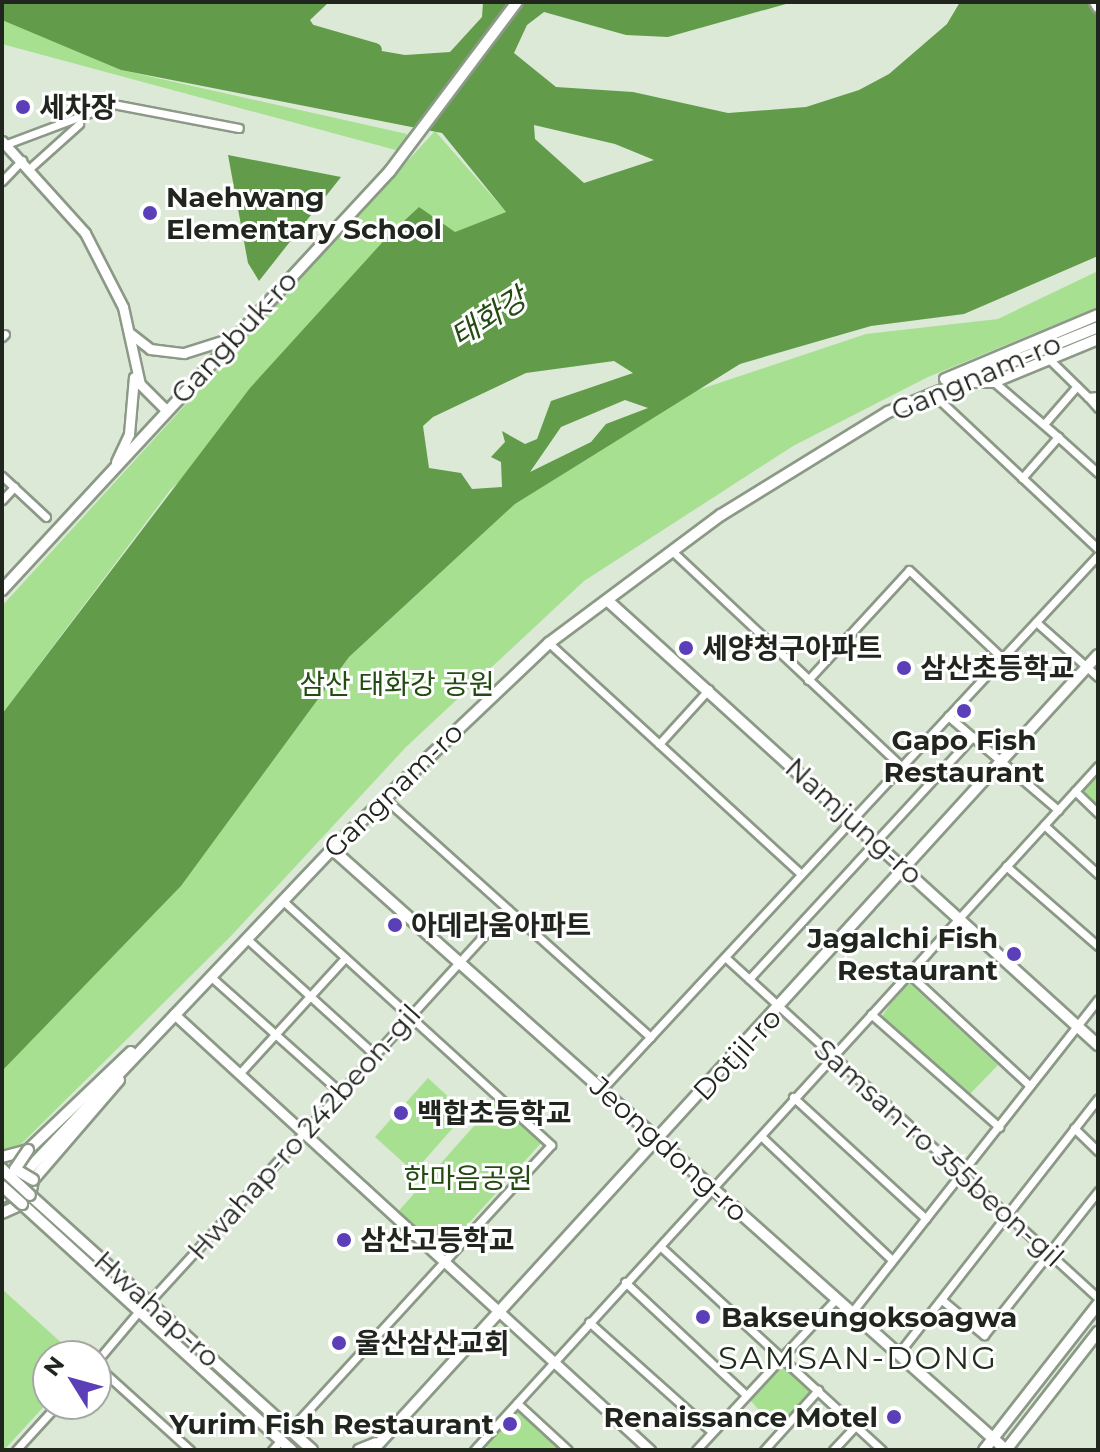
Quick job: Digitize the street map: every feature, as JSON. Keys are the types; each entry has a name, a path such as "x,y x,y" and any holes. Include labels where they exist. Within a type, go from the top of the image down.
{"main road":[{"name":"Gangbuk-ro","path":"2,590 116,462 409,149 517,2"},
{"path":"888,412 946,379 1098,315"},
{"name":"Gangnam-ro","path":"3,1205 146,1042 282,900 384,798 549,643 672,551 888,412 930,391 1098,327"},
{"path":"947,385 994,382 1098,339"},
{"name":"Namjung-ro","path":"607,600 709,689 1098,1045"},
{"name":"Dotjil-ro","path":"385,1438 907,869 1098,655"},
{"name":"Jeongdong-ro","path":"332,849 1006,1450"},
{"path":"33,1180 15,1169 28,1150 80,1094 146,1042"},
{"path":"30,1195 33,1180 97,1109 146,1042"},
{"path":"2,1157 28,1150"},
{"name":"Hwahap-ro","path":"2,1169 312,1449"},
{"name":"Hwahap-ro","path":"2,1186 291,1450"},
{"path":"3,1205 22,1204"},
{"path":"984,1450 1098,1304"},
{"path":"1006,1450 1098,1332"},
{"path":"281,1440 294,1444 290,1430"},
{"path":"359,1450 385,1438"},
{"path":"376,1450 385,1438"}],"street":[{"path":"30,168 81,122 113,104 239,128"},
{"path":"3,144 81,122"},
{"path":"3,144 30,168 85,233 128,328 142,346 176,353 234,337"},
{"path":"2,181 22,160"},
{"path":"128,328 134,362 144,390 165,409"},
{"path":"1049,359 1098,408"},
{"path":"116,462 131,423 134,362"},
{"path":"994,382 1098,473"},
{"path":"1044,424 1077,386"},
{"path":"930,391 1098,549"},
{"path":"1088,397 1098,396"},
{"path":"1022,478 1058,437"},
{"path":"2,476 46,517"},
{"path":"2,500 14,487"},
{"path":"672,551 901,766"},
{"path":"602,1089 1098,555"},
{"path":"808,680 909,570 1002,658"},
{"path":"1036,622 1098,677"},
{"path":"549,643 801,874"},
{"path":"659,744 709,689"},
{"path":"948,716 1058,810"},
{"path":"749,979 973,736"},
{"path":"474,1450 1098,766"},
{"path":"1075,791 1098,813"},
{"path":"384,798 650,1037"},
{"path":"1044,825 1098,874"},
{"path":"1006,866 1098,946"},
{"path":"282,900 551,1145 290,1430"},
{"name":"Hwahap-ro 242beon-gil","path":"149,1302 373,1053 508,909"},
{"path":"246,938 373,1053"},
{"name":"Samsan-ro 355beon-gil","path":"725,957 1098,1298"},
{"path":"239,1074 345,958"},
{"path":"908,973 1030,1086"},
{"path":"210,976 339,1091"},
{"path":"852,1312 1098,999"},
{"path":"174,1014 650,1450"},
{"path":"871,1014 999,1127"},
{"path":"793,1097 926,1219"},
{"path":"899,1353 1098,1098"},
{"path":"1074,1128 1098,1151"},
{"path":"762,1137 892,1260"},
{"path":"942,1300 984,1335 1098,1191"},
{"path":"661,1247 882,1450"},
{"path":"625,1282 746,1395"},
{"path":"696,1450 779,1356 836,1299"},
{"path":"112,1344 140,1310"},
{"path":"589,1322 712,1432"},
{"path":"112,1379 190,1450"},
{"path":"764,1450 818,1390"},
{"path":"517,1403 568,1450"},
{"path":"16,1450 43,1420"},
{"path":"833,1450 856,1425"},
{"path":"272,1450 281,1440"},
{"path":"481,1442 490,1450"}],"green space":[{"path":"2,16 121,70 407,134 403,152 2,44"},
{"path":"435,131 506,212 455,232 171,489 2,714 2,606"},
{"name":"삼산 태화강 공원","path":"1098,271 1098,307 928,377 793,446 584,581 406,747 231,936 2,1163 2,1071 181,886 349,657 515,504 689,393 866,334 998,319"},
{"path":"1098,775 1098,808 1081,793"},
{"path":"907,981 998,1065 969,1095 882,1016"},
{"path":"428,1078 466,1113 414,1172 375,1137"},
{"name":"한마음공원","path":"496,1101 541,1143 441,1254 396,1214"},
{"path":"2,1289 58,1340 32,1340 32,1419 4,1450"},
{"path":"779,1356 818,1390 779,1434 746,1395"},
{"path":"517,1403 566,1450 490,1450 481,1442"}],"water":[{"name":"태화강","path":"2,2 329,2 310,20 324,41 405,55 450,52 482,17 483,2 793,2 668,37 626,35 544,12 527,25 514,53 556,87 633,92 728,113 806,107 859,90 889,74 947,24 960,2 1098,2 1098,256 964,314 871,326 740,364 515,504 349,657 181,886 2,1071 2,714 250,388 389,235 419,207 455,232 506,212 442,133 121,70 2,20","holes":["534,125 615,144 654,160 584,183 535,139","614,361 633,373 551,401 537,439 525,444 502,431 505,442 491,457 501,462 502,487 472,489 461,473 429,468 423,426 433,417 526,373","625,400 648,408 606,424 591,442 530,472 561,427"]},
{"path":"228,155 341,177 259,281 248,263"}],"waterway":[{"path":"299,28 375,50"}],"place":[{"name":"세차장","path":"23,107"},
{"name":"Naehwang Elementary School","path":"150,213"},
{"name":"세양청구아파트","path":"686,648"},
{"name":"삼산초등학교","path":"904,668"},
{"name":"Gapo Fish Restaurant","path":"964,711"},
{"name":"아데라움아파트","path":"395,925"},
{"name":"Jagalchi Fish Restaurant","path":"1014,954"},
{"name":"백합초등학교","path":"401,1113"},
{"name":"삼산고등학교","path":"344,1240"},
{"name":"Bakseungoksoagwa","path":"703,1317"},
{"name":"울산삼산교회","path":"339,1343"},
{"name":"Renaissance Motel","path":"894,1417"},
{"name":"Yurim Fish Restaurant","path":"510,1424"}],"district":[{"name":"SAMSAN-DONG","path":"858,1358"}]}
